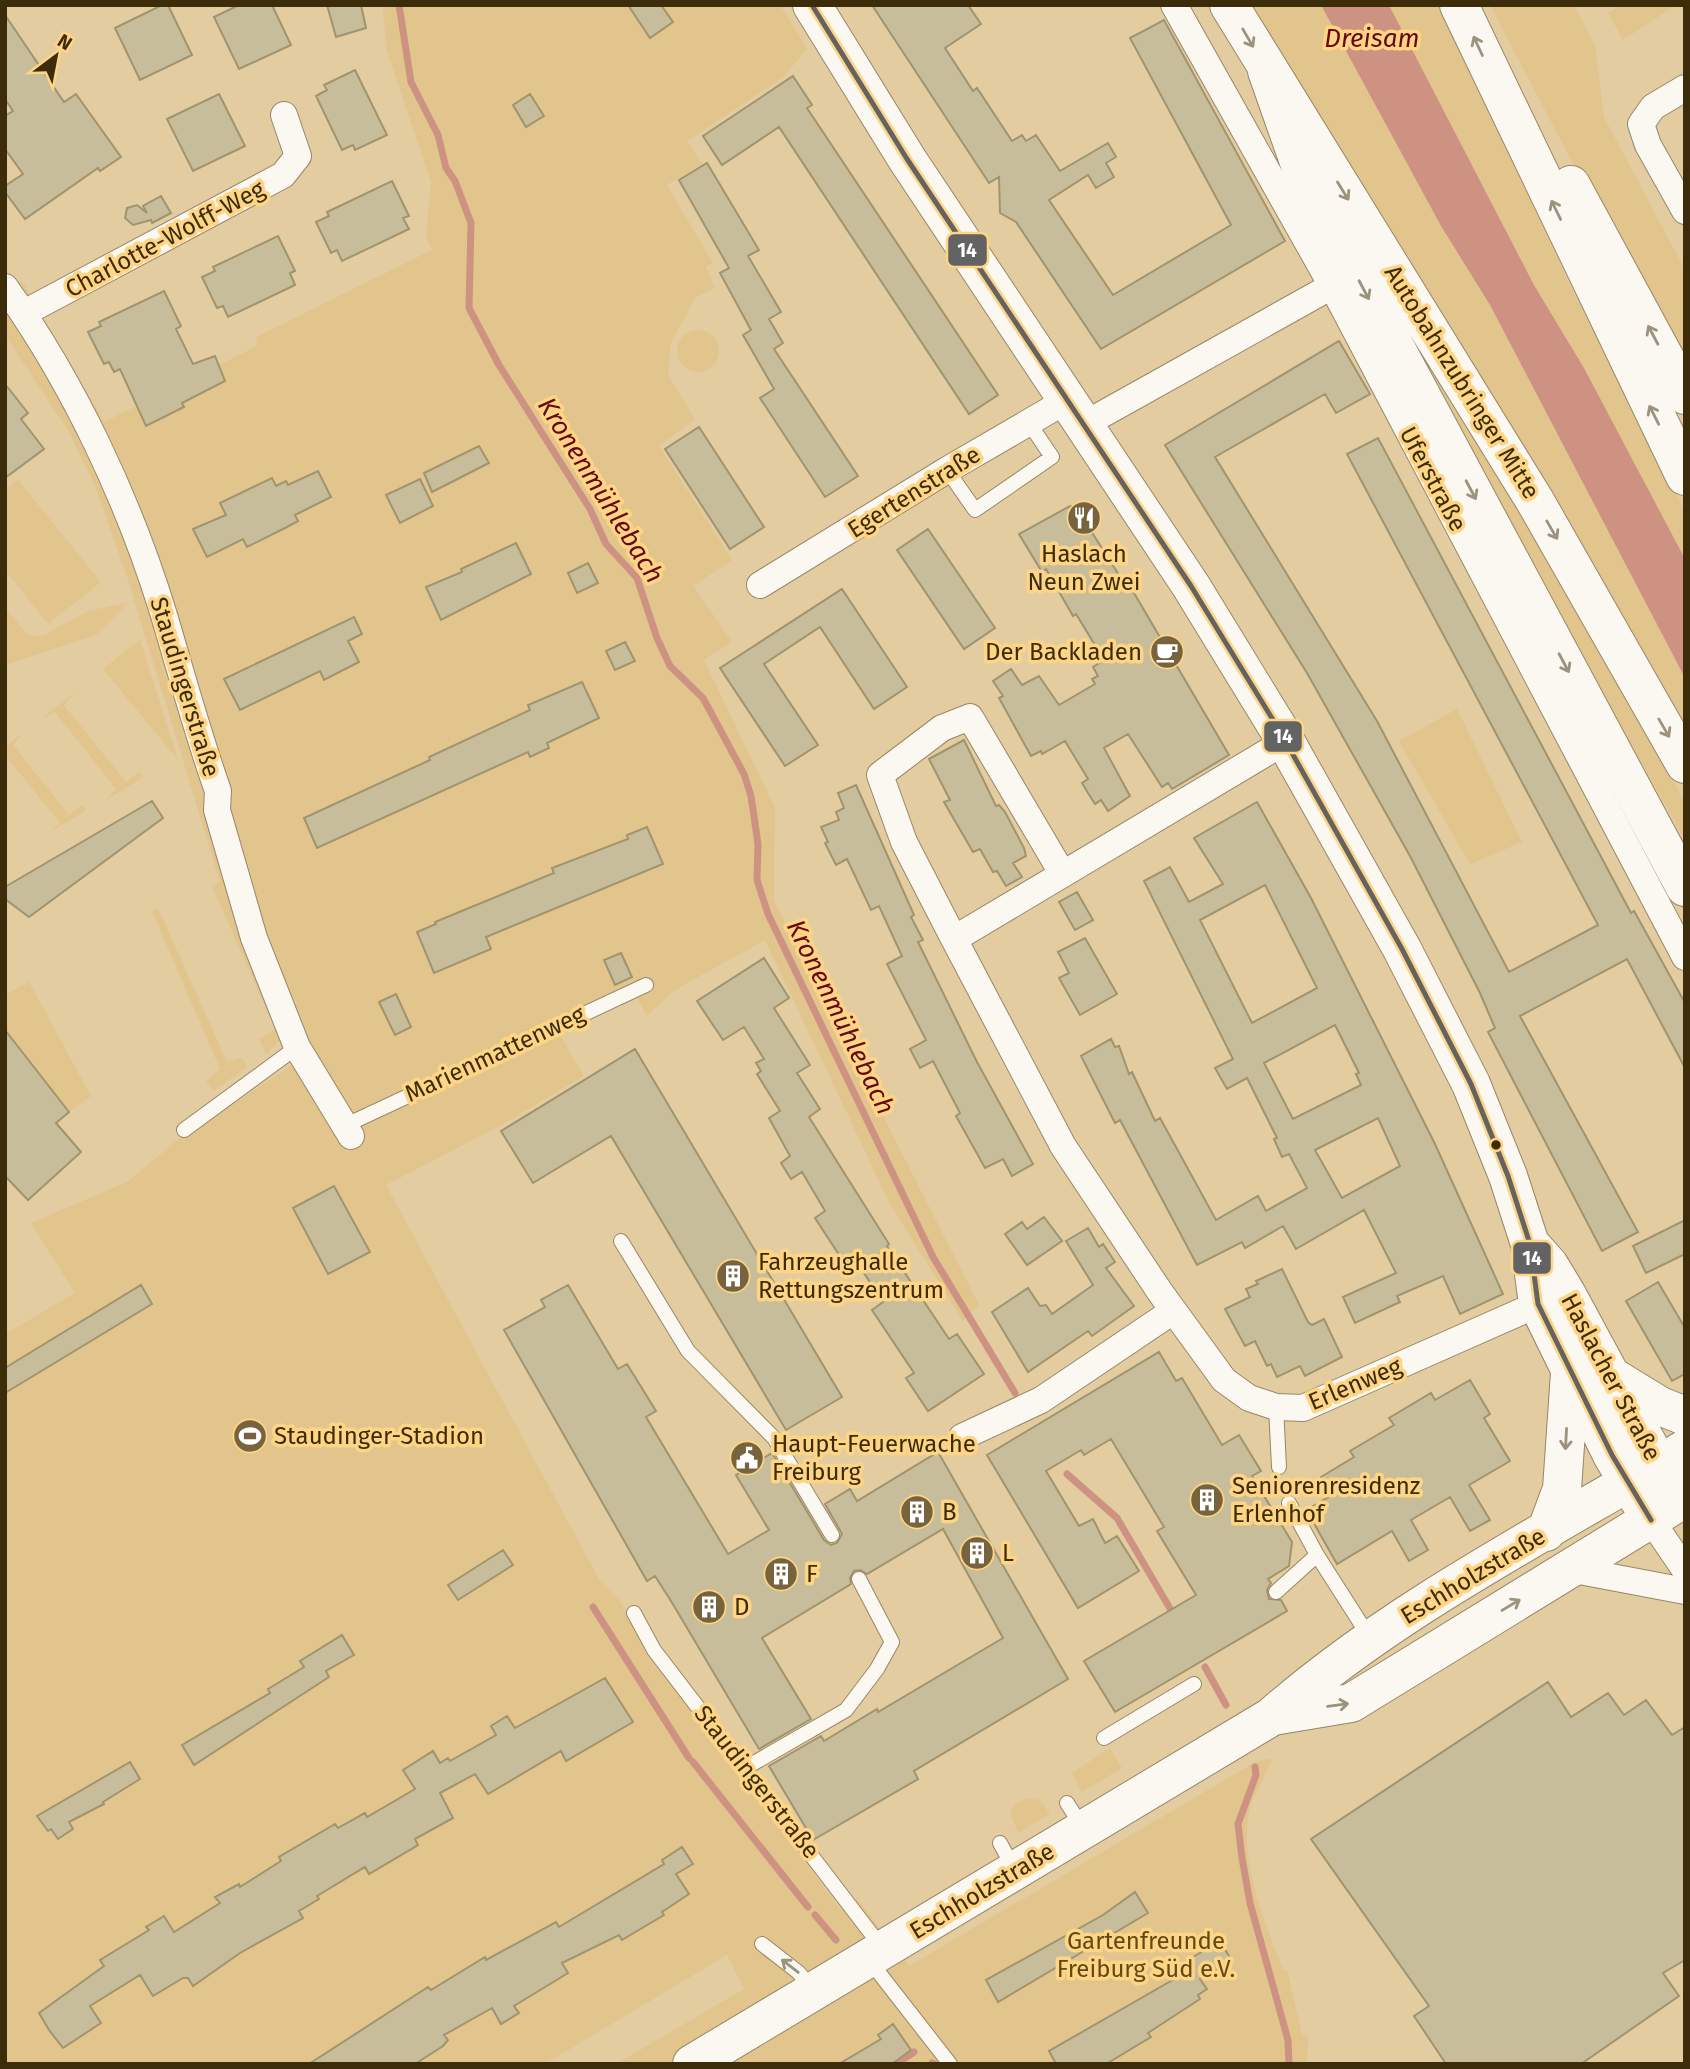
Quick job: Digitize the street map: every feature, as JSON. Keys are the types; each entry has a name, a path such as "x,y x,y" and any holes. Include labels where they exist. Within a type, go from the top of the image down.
{"main road":[{"name":"Haslacher Straße","path":"812,5 907,159 1191,586 1286,741 1446,1031 1508,1176 1530,1244 1552,1298 1570,1371 1644,1474 1675,1509"},
{"name":"Autobahnzubringer Mitte","path":"1229,5 1267,71 1535,501 1685,764"},
{"path":"1459,5 1685,476"},
{"path":"1267,71 1304,179 1685,887"},
{"path":"1496,86 1554,153 1685,395"},
{"name":"Haslacher Straße","path":"1552,1298 1611,1376 1644,1474"},
{"path":"1546,1532 1563,1489 1570,1371"},
{"path":"1611,1376 1660,1406 1685,1416"},
{"name":"Eschholzstraße","path":"692,2064 876,1954 1008,1858 1076,1816 1270,1717 1334,1664 1371,1639 1644,1474"},
{"name":"Eschholzstraße","path":"1270,1717 1351,1703 1569,1569 1675,1509"}],"street":[{"name":"Uferstraße","path":"1174,5 1332,286 1685,957"},
{"path":"1685,88 1653,107 1641,124 1647,145 1685,211"},
{"name":"Charlotte-Wolff-Weg","path":"24,313 283,175 298,156 284,115"},
{"name":"Egertenstraße","path":"760,585 1028,423 1077,412 1332,286"},
{"name":"Staudingerstraße","path":"5,287 50,354 100,455 155,589 218,791 217,810 254,938 297,1047 349,1130"},
{"path":"1062,873 970,717 942,728 880,775 904,842 954,939 1286,741"},
{"name":"Erlenweg","path":"954,939 1063,1146 1173,1311 1224,1380 1249,1398 1276,1407 1303,1408 1552,1298"},
{"path":"962,1437 1041,1400 1173,1311"},
{"name":"Haslacher Straße","path":"1675,1509 1685,1570"},
{"name":"Eschholzstraße","path":"1569,1569 1685,1591"}],"lane":[{"path":"947,470 975,510 1052,457 1028,423"},
{"name":"Marienmattenweg","path":"349,1130 646,985"},
{"path":"184,1130 297,1047"},
{"path":"621,1241 688,1351 774,1438 832,1535"},
{"path":"1276,1407 1279,1467"},
{"path":"1563,1489 1644,1474"},
{"path":"1290,1503 1317,1555 1371,1639"},
{"path":"1276,1592 1317,1555"},
{"path":"747,1767 846,1710 877,1669 892,1642 859,1579"},
{"name":"Staudingerstraße","path":"634,1613 654,1650 747,1767 950,2064"},
{"path":"1104,1738 1194,1684"},
{"path":"762,1944 798,1972 815,1991"}],"green space":[{"name":"Gartenfreunde Freiburg Süd e.V.","path":"382,5 780,5 807,49 783,77 687,141 702,164 667,185 713,263 706,266 714,288 695,298 671,343 668,375 695,419 659,446 732,560 693,586 732,642 704,660 775,808 774,901 979,1305 963,1321 889,1202 765,940 673,991 647,1016 634,993 558,1032 584,1076 498,1127 386,1185 600,1581 618,1599 663,1673 840,1909 857,1898 909,1966 1257,1761 1273,1758 1249,1813 1248,1853 1262,1914 1283,1971 1287,1969 1302,2035 1308,2035 1307,2064 616,2064 744,1989 727,1955 545,2064 5,2064 5,1334 75,1293 31,1223 127,1182 179,1139 297,1062 225,893 282,1039 266,1054 259,1039 275,1029 212,886 220,882 129,583 96,488 69,432 5,335 5,282 22,281 104,422 257,346 256,337 432,250 426,237 431,182 387,51"},
{"path":"1247,5 1321,5 1441,226 1490,305 1685,678 1685,729"},
{"path":"1389,5 1441,5 1566,277 1685,512 1685,559 1584,368 1534,285"},
{"path":"1490,5 1574,5 1595,45 1604,117 1685,270 1685,378"},
{"path":"1621,5 1673,7 1623,40 1608,13"},
{"path":"1382,282 1608,657 1685,803 1685,840 1429,384"},
{"path":"698,330 713,336 719,351 713,366 698,372 683,366 677,351 683,336"},
{"path":"18,480 101,582 48,624 5,570 5,490"},
{"path":"129,602 96,635 5,665 5,608 28,635 43,636 88,611"},
{"path":"140,640 178,760 103,669"},
{"path":"76,691 64,705 126,782 139,772 143,777 105,801 116,789 55,712 41,719"},
{"path":"1457,709 1522,842 1470,864 1399,741"},
{"path":"23,733 13,745 69,815 83,805 87,810 48,833 60,823 5,755 5,747"},
{"path":"158,908 227,1062 242,1057 247,1067 214,1091 206,1082 220,1069 152,911"},
{"path":"29,982 91,1096 69,1112 5,1030 5,995"},
{"path":"1110,1748 1122,1768 1082,1792 1072,1773"},
{"path":"1026,1798 1040,1800 1050,1814 1018,1833 1010,1812"}],"water":[{"name":"Dreisam","path":"1321,5 1389,5 1534,285 1584,368 1685,559 1685,678 1490,305 1441,226"}],"building":[{"path":"162,5 168,5 192,55 140,80 115,28"},
{"path":"239,5 272,5 291,45 239,69 214,17"},
{"path":"327,5 361,5 366,28 336,37"},
{"path":"628,5 661,5 673,22 650,38"},
{"path":"872,5 968,5 981,24 945,48 973,91 977,88 1012,141 1022,135 1026,141 1036,135 1060,171 1108,143 1116,157 1106,163 1114,177 1096,188 1088,175 1049,200 1113,295 1231,225 1130,38 1164,20 1285,241 1101,349 1016,222 1000,213 999,177 989,183"},
{"path":"5,15 64,102 76,94 121,157 100,171 98,168 25,219 5,192 5,186 23,174 5,149 5,116 13,111 5,99"},
{"path":"355,70 387,135 355,150 353,145 342,150 316,96 327,90 324,85"},
{"path":"793,76 812,105 807,108 998,395 969,414 779,127 722,165 703,136"},
{"path":"219,94 245,146 193,171 167,119"},
{"path":"530,94 544,116 526,127 513,105"},
{"path":"707,163 759,250 748,256 781,312 769,319 783,343 774,349 858,476 825,497 760,398 774,389 743,335 751,330 720,273 729,268 679,180"},
{"path":"392,181 409,216 403,218 409,229 342,261 337,250 331,253 316,222 329,216 327,212"},
{"path":"161,196 171,213 152,223 151,220 133,225 125,218 127,208 137,205 147,213 143,206"},
{"path":"278,236 295,271 290,273 295,285 228,317 223,306 217,308 202,277 215,271 213,267"},
{"path":"164,291 181,326 176,329 193,364 215,356 225,381 182,403 184,407 146,426 120,369 114,372 109,362 104,364 88,332 101,326 99,322"},
{"path":"1339,341 1370,394 1336,413 1325,394 1215,457 1377,721 1509,972 1598,925 1347,454 1378,438 1631,913 1634,911 1685,1003 1685,1068 1627,959 1520,1016 1638,1232 1602,1251 1488,1032 1495,1028 1480,993 1410,856 1307,673 1165,445"},
{"path":"5,384 28,413 21,419 44,449 5,478"},
{"path":"699,427 764,527 730,549 665,449"},
{"path":"479,446 489,463 432,492 424,473"},
{"path":"318,471 331,497 295,515 298,521 247,547 243,539 207,557 193,529 226,515 220,503 272,478 276,486 286,481 288,485"},
{"path":"420,479 433,506 400,523 386,495"},
{"path":"1070,506 1077,509 1121,578 1124,576 1229,755 1172,789 1168,783 1162,787 1128,734 1104,748 1130,796 1108,811 1101,800 1095,804 1088,793 1082,783 1088,779 1065,741 1042,754 1041,751 1031,756 999,698 1003,696 993,681 1011,669 1022,685 1039,676 1059,705 1095,684 1092,679 1098,676 1093,667 1104,660 1076,614 1073,616 1046,569 1042,572 1019,534"},
{"path":"928,529 995,628 964,649 897,550"},
{"path":"516,543 531,574 441,620 426,587 462,572 461,569"},
{"path":"588,563 598,583 577,593 568,573"},
{"path":"842,589 907,687 874,709 820,627 764,664 818,745 785,766 720,668"},
{"path":"354,617 362,634 348,641 359,662 324,680 320,671 240,710 224,679"},
{"path":"625,642 635,661 615,670 606,651"},
{"path":"582,682 599,718 547,743 549,748 530,757 528,752 317,848 304,818 430,760 429,757 530,710 528,705"},
{"path":"964,740 996,806 999,805 1005,812 1024,848 1026,856 1013,863 1022,877 1006,886 997,871 993,872 980,849 973,852 944,802 950,800 929,759"},
{"path":"856,785 914,915 911,917 923,940 918,942 977,1062 1033,1164 1012,1176 1003,1159 985,1168 956,1116 960,1113 933,1061 920,1068 910,1049 926,1040 887,964 902,956 879,906 871,910 847,859 836,865 825,843 828,842 821,827 839,820 836,812 844,808 838,793"},
{"path":"152,801 163,818 29,917 5,899 5,887"},
{"path":"1257,802 1311,898 1435,1144 1503,1294 1460,1314 1443,1276 1397,1296 1400,1302 1355,1323 1343,1297 1396,1273 1364,1210 1296,1249 1283,1226 1245,1248 1242,1242 1197,1265 1120,1120 1115,1123 1081,1056 1111,1039 1115,1047 1119,1046 1129,1074 1132,1072 1155,1121 1160,1118 1216,1220 1258,1196 1266,1211 1307,1188 1289,1154 1282,1157 1274,1139 1277,1138 1247,1078 1227,1089 1215,1068 1233,1059 1144,881 1170,867 1189,902 1223,884 1194,838","holes":["1265,885 1317,988 1252,1023 1200,920","1335,1025 1359,1073 1356,1074 1361,1085 1293,1119 1264,1063","1378,1118 1400,1166 1342,1198 1315,1150"]},
{"path":"647,827 663,864 486,937 491,949 434,973 417,932 554,873 552,868 628,839 627,835"},
{"path":"1077,892 1093,920 1075,930 1059,902"},
{"path":"1085,938 1117,994 1080,1015 1059,978 1069,973 1058,952"},
{"path":"621,953 632,977 615,985 604,960"},
{"path":"764,958 789,998 774,1008 810,1065 797,1073 820,1109 809,1117 889,1244 887,1246 949,1339 957,1334 984,1374 928,1411 906,1378 914,1373 872,1310 883,1302 858,1264 849,1270 815,1218 825,1211 802,1172 791,1179 781,1163 790,1156 769,1118 780,1111 757,1074 761,1071 756,1063 764,1059 744,1027 723,1040 697,1001"},
{"path":"396,994 411,1027 395,1035 379,1002"},
{"path":"5,1030 69,1112 56,1123 81,1152 28,1200 5,1176"},
{"name":"Fahrzeughalle Rettungszentrum","path":"635,1049 842,1397 786,1430 611,1136 533,1183 501,1131"},
{"path":"334,1186 370,1252 328,1274 293,1208"},
{"path":"1044,1217 1062,1241 1027,1265 1005,1234 1022,1222 1027,1229"},
{"path":"1685,1220 1685,1254 1646,1273 1633,1246"},
{"path":"1088,1228 1099,1247 1103,1244 1115,1262 1106,1268 1134,1306 1092,1336 1088,1331 1028,1372 992,1312 1028,1288 1040,1306 1046,1305 1052,1314 1093,1285 1066,1241"},
{"path":"1282,1269 1308,1322 1312,1325 1324,1319 1342,1357 1305,1376 1300,1366 1277,1377 1271,1364 1267,1366 1255,1341 1245,1346 1225,1309 1250,1297 1246,1289 1258,1284 1256,1281"},
{"path":"1658,1282 1685,1328 1685,1374 1672,1381 1626,1301"},
{"path":"141,1285 152,1304 5,1393 5,1368"},
{"path":"568,1285 618,1369 627,1364 656,1411 646,1417 728,1554 769,1530 736,1475 772,1453 824,1540 831,1545 837,1543 842,1534 825,1504 850,1489 857,1501 938,1452 1068,1679 914,1771 918,1779 813,1840 769,1766 821,1736 824,1741 877,1709 878,1712 1003,1638 943,1529 867,1574 860,1570 854,1571 850,1578 851,1584 762,1638 811,1719 759,1749 655,1576 647,1581 504,1330 545,1307 541,1300"},
{"name":"Seniorenresidenz Erlenhof","path":"1159,1352 1176,1381 1182,1378 1222,1445 1239,1435 1261,1471 1252,1476 1292,1542 1289,1566 1268,1579 1271,1583 1267,1590 1269,1599 1281,1600 1287,1611 1115,1712 1084,1661 1196,1595 1157,1531 1164,1527 1111,1439 1084,1455 1081,1450 1046,1471 1079,1526 1093,1519 1105,1543 1117,1536 1139,1571 1078,1608 987,1455"},
{"path":"1470,1380 1490,1414 1484,1418 1510,1461 1469,1485 1490,1520 1470,1531 1450,1497 1411,1520 1428,1550 1409,1561 1392,1531 1337,1564 1312,1520 1310,1508 1332,1495 1321,1477 1354,1457 1350,1451 1394,1425 1389,1418 1431,1393 1435,1400"},
{"path":"503,1550 513,1565 458,1600 448,1585"},
{"path":"342,1635 354,1655 326,1671 329,1677 194,1765 182,1745 270,1693 268,1689 304,1667 300,1661"},
{"path":"605,1678 633,1722 566,1761 561,1751 488,1794 475,1774 440,1793 453,1818 415,1839 418,1845 369,1874 365,1867 317,1896 319,1899 299,1911 303,1918 240,1953 193,1986 188,1978 183,1978 153,1996 140,1975 90,2006 101,2023 63,2048 49,2030 39,2013 104,1966 100,1960 149,1930 146,1927 164,1916 174,1932 220,1903 215,1897 239,1884 240,1887 281,1861 279,1857 335,1824 338,1828 365,1813 367,1817 415,1789 403,1770 433,1751 440,1763 448,1758 450,1761 496,1735 491,1726 507,1716 515,1728"},
{"path":"1548,1682 1571,1717 1608,1693 1624,1715 1646,1700 1672,1735 1685,1727 1685,1960 1663,1973 1679,1996 1581,2064 1446,2064 1414,2016 1429,2006 1311,1839"},
{"path":"130,1762 140,1779 103,1802 104,1804 69,1822 73,1829 58,1839 37,1816"},
{"path":"682,1847 693,1864 676,1874 689,1894 662,1912 664,1915 622,1940 619,1935 562,1963 568,1973 514,2006 519,2013 501,2024 492,2008 444,2035 448,2040 443,2046 415,2064 309,2064 428,1987 431,1990 485,1957 486,1960 556,1922 559,1927 664,1864 662,1860"},
{"path":"1135,1892 1148,1913 998,2002 986,1980 1103,1915"},
{"path":"1220,1941 1232,1961 1200,1979 1207,1989 1198,1995 1200,1999 1148,2033 1151,2037 1106,2064 1056,2064 1049,2051 1183,1974 1178,1966"},
{"path":"893,2024 911,2050 892,2064 839,2064 881,2039 878,2035"}],"waterway":[{"name":"Kronenmühlebach","path":"399,5 411,82 438,135 446,168 455,181 471,223 469,308 499,365 590,509 606,544 637,578 657,638 670,666 703,698 744,774 751,796 758,844 757,880 768,914 933,1257 1015,1393"},
{"name":"Kronenmühlebach","path":"1067,1474 1117,1518 1175,1617"},
{"path":"593,1607 689,1758"},
{"name":"Kronenmühlebach","path":"1205,1667 1226,1705"},
{"path":"693,1762 808,1907"},
{"name":"Kronenmühlebach","path":"1255,1767 1256,1775 1238,1824 1250,1903 1288,2040 1289,2064"},
{"path":"815,1915 836,1940"},
{"path":"896,2064 914,2052"}],"transit line":[{"name":"14","path":"812,5 907,159 1191,586 1278,728 1402,949 1471,1084 1508,1176 1530,1244 1538,1304 1612,1455 1651,1520"}],"place":[{"name":"Haslach Neun Zwei","path":"1084,518"},
{"name":"Der Backladen","path":"1167,652"},
{"name":"Fahrzeughalle Rettungszentrum","path":"733,1276"},
{"name":"Staudinger-Stadion","path":"250,1436"},
{"name":"Haupt-Feuerwache Freiburg","path":"747,1458"},
{"name":"Seniorenresidenz Erlenhof","path":"1207,1500"},
{"name":"B","path":"917,1512"},
{"name":"L","path":"977,1553"},
{"name":"F","path":"781,1574"},
{"name":"D","path":"709,1607"}]}
